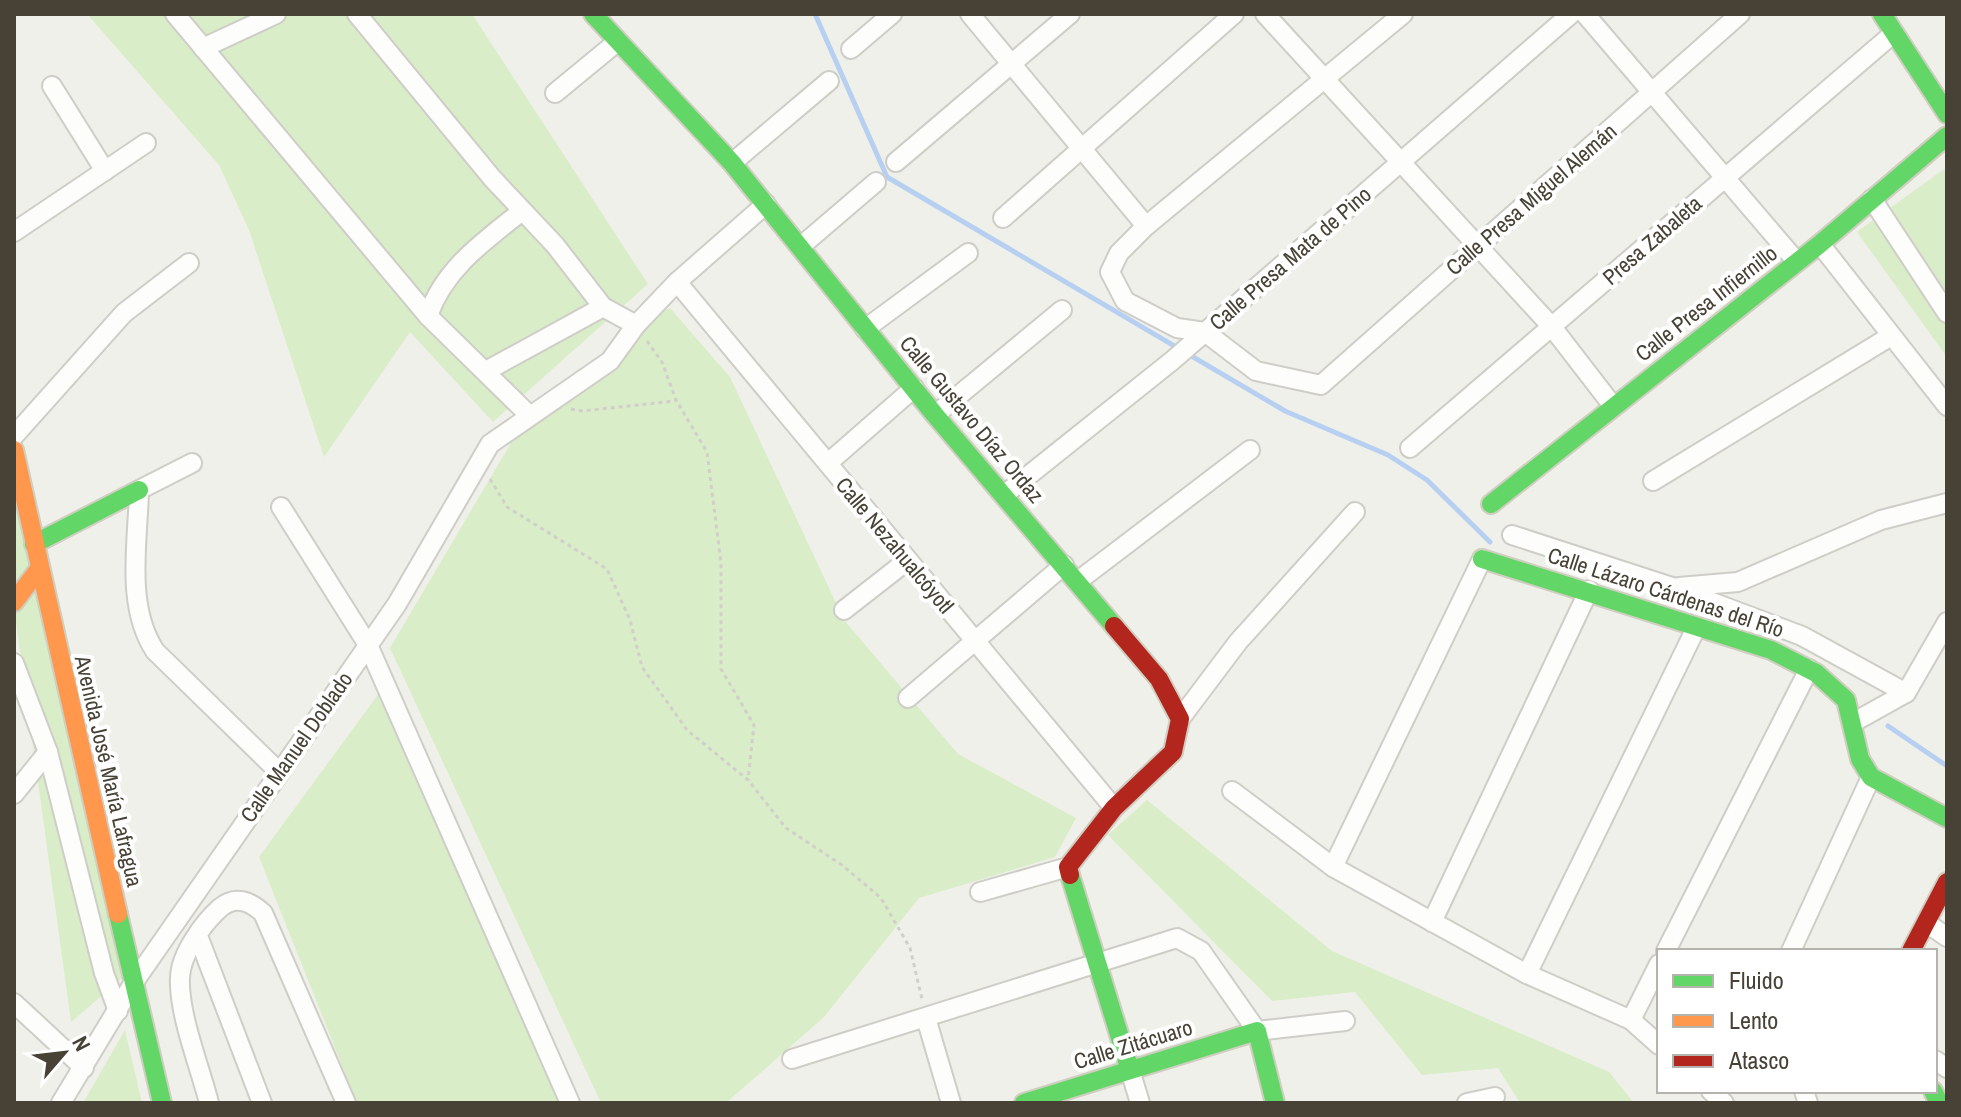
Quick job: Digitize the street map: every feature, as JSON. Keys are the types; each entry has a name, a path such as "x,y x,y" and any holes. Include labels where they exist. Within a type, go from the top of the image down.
{"street":[{"path":"175,14 428,316 486,371 536,409"},
{"path":"203,48 276,14"},
{"path":"357,14 522,211 555,245 603,307 636,325"},
{"name":"Calle Gustavo Díaz Ordaz","path":"593,14 732,163 935,415 1159,679 1180,719"},
{"path":"851,49 892,14"},
{"path":"970,14 1146,226"},
{"path":"896,162 1070,14"},
{"path":"1003,218 1234,14"},
{"path":"1265,14 1552,327 1613,406"},
{"path":"1198,337 1125,301 1110,272 1119,253 1146,226 1326,81 1403,14"},
{"name":"Calle Presa Mata de Pino","path":"1004,495 1173,360 1571,14"},
{"path":"1585,14 1797,262"},
{"name":"Calle Presa Miguel Alemán","path":"1198,337 1256,371 1321,385 1740,14"},
{"path":"1882,14 1946,109"},
{"name":"Presa Zabaleta","path":"1410,448 1894,33"},
{"path":"555,93 617,42"},
{"path":"732,163 829,81"},
{"path":"52,86 105,171"},
{"name":"Calle Presa Infiernillo","path":"1491,504 1820,244 1947,136"},
{"path":"14,232 146,143"},
{"path":"800,247 876,182"},
{"path":"1872,199 1947,313"},
{"name":"Calle Manuel Doblado","path":"61,1103 134,982 397,604 490,444 536,409 610,361 636,325 677,282 766,204"},
{"path":"428,316 437,289 477,247 522,211"},
{"path":"1820,244 1947,406"},
{"path":"865,329 968,253"},
{"path":"14,436 124,313 189,263"},
{"name":"Calle Nezahualcóyotl","path":"677,282 1114,808"},
{"path":"486,371 603,307"},
{"path":"935,415 1062,310"},
{"path":"1653,481 1891,336"},
{"path":"828,463 914,388"},
{"name":"Avenida José María Lafragua","path":"14,450 162,1103"},
{"path":"1078,581 1250,450"},
{"path":"34,544 192,463"},
{"path":"139,490 137,610 145,635 155,651 278,771"},
{"path":"1672,587 1738,582 1881,520 1947,503"},
{"path":"281,507 368,645 570,1103"},
{"path":"980,892 1068,867 1114,808 1173,752 1180,719 1238,642 1355,512"},
{"path":"1512,535 1672,587 1802,636 1906,693"},
{"name":"Calle Lázaro Cárdenas del Río","path":"1333,867 1482,559 1589,590 1696,628 1771,650 1809,669 1839,690 1854,722 1858,749 1871,777"},
{"path":"844,610 908,560"},
{"path":"908,698 1064,565"},
{"path":"14,602 39,569"},
{"path":"1432,922 1589,590"},
{"path":"1854,722 1906,693 1947,622"},
{"path":"1527,974 1696,628"},
{"path":"14,663 48,752 104,973 118,1011"},
{"path":"1667,949 1809,669"},
{"path":"14,794 48,752"},
{"path":"1792,949 1871,777 1947,818"},
{"path":"1232,791 1333,867 1527,974 1631,1020 1657,1043"},
{"path":"1068,867 1140,1103"},
{"path":"1912,949 1928,924 1947,882"},
{"path":"190,900 203,928 262,1103"},
{"path":"209,1103 181,996 180,976 203,928 222,907 237,900 252,903 263,913 346,1103"},
{"path":"1928,924 1947,937"},
{"path":"792,1059 1177,938 1201,951 1257,1031 1275,1103"},
{"path":"1631,1020 1657,968"},
{"path":"14,1003 84,1068"},
{"path":"926,1018 951,1103"},
{"path":"1257,1031 1345,1021"},
{"name":"Calle Zitácuaro","path":"1024,1103 1257,1031"},
{"path":"1467,1103 1495,1097"}],"path":[{"path":"636,325 662,362 676,400 707,452 721,563 721,669 754,725 748,780"},
{"path":"536,409 582,411 676,400"},
{"path":"480,462 507,507 607,569 630,620 642,667 687,730 748,780 786,828 842,865 881,898 910,948 926,1018"}],"green space":[{"path":"87,14 472,14 648,284 493,422 410,332 324,457 249,230 219,165"},
{"path":"1947,167 1947,357 1857,232"},
{"path":"670,308 730,377 844,620 958,754 1076,818 1055,857 919,898 824,1017 726,1103 601,1103 390,648 515,436 636,325"},
{"path":"14,481 127,974 71,1022 14,607"},
{"path":"380,692 562,1103 357,1103 259,857"},
{"path":"1147,800 1332,951 1609,1072 1634,1103 1520,1103 1498,1068 1422,1075 1355,992 1272,1001 1108,835"},
{"path":"125,1030 142,1103 83,1103"}],"waterway":[{"path":"815,14 887,177 1285,411 1388,455 1427,480 1490,542"},
{"path":"1888,726 1947,766"}],"traffic: fast":[{"path":"593,14 732,163 935,415 1114,626"},
{"path":"1882,14 1947,114"},
{"path":"1491,504 1820,244 1947,136"},
{"path":"34,544 139,490"},
{"path":"1482,559 1771,650 1816,673 1846,700 1860,759 1871,777 1947,818"},
{"path":"1070,875 1130,1070"},
{"path":"118,914 162,1103"},
{"path":"1024,1103 1257,1031 1275,1103"},
{"path":"1934,1093 1939,1103"}],"traffic: slow":[{"path":"14,450 118,914"},
{"path":"14,602 39,569"}],"traffic: jam":[{"path":"1070,875 1068,867 1114,808 1173,752 1180,719 1159,679 1114,626"},
{"path":"1912,949 1947,882"}]}
